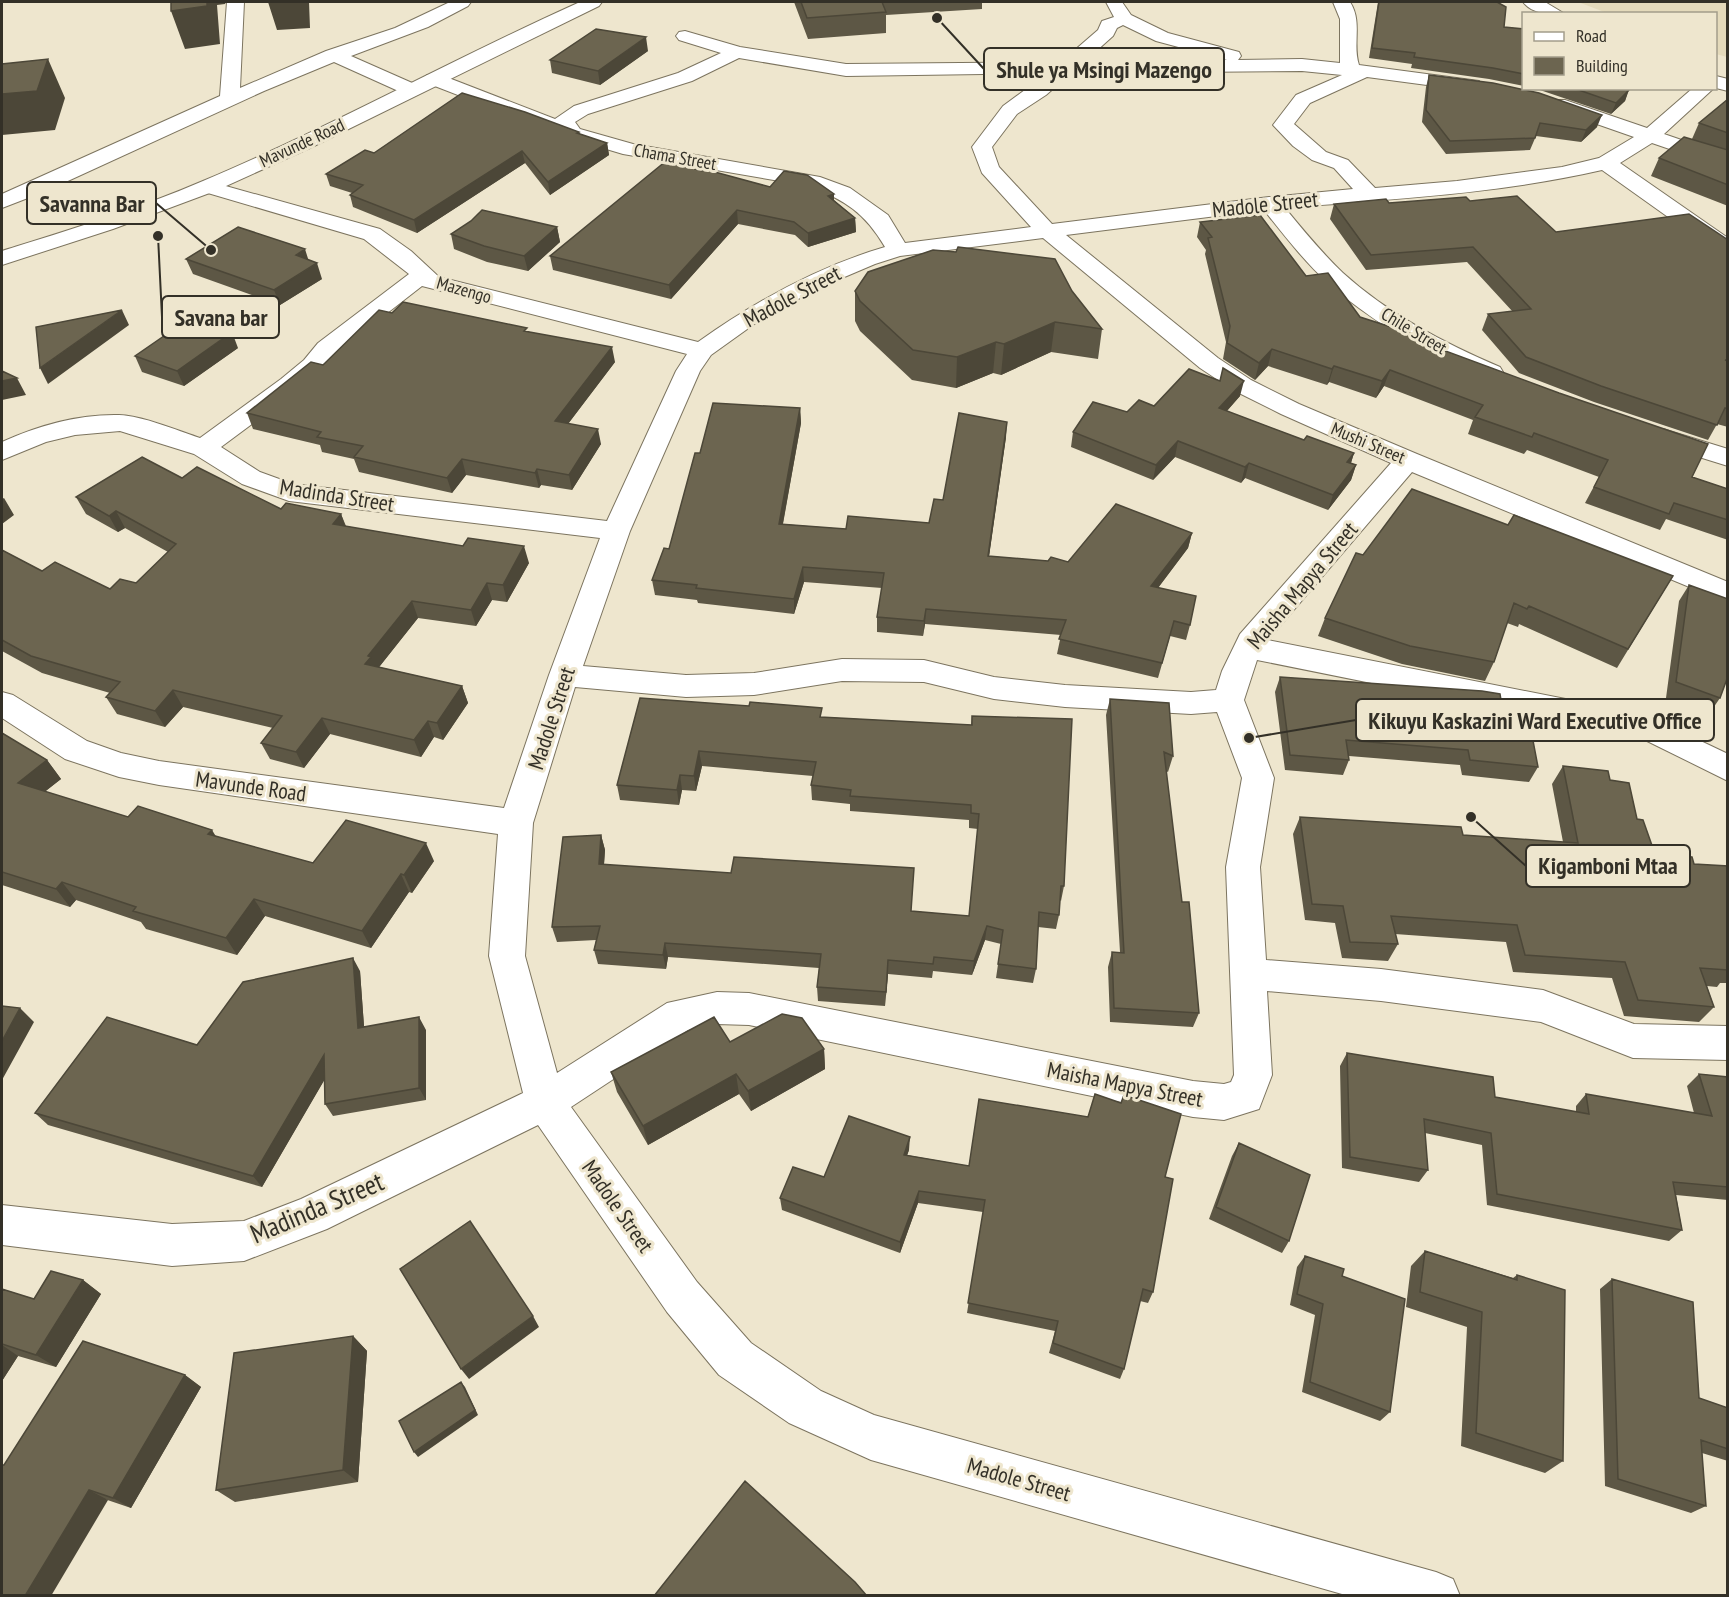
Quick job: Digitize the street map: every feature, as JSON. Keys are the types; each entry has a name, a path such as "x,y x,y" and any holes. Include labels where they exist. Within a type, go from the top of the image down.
{"street":[{"path":"230,98 235,2"},
{"path":"2,202 81,169 230,98 333,56 439,17 462,2"},
{"name":"Mavunde Road","path":"2,258 208,187 593,2"},
{"path":"1114,2 1124,19 1162,37 1235,56 1489,87"},
{"path":"1342,2 1348,9 1350,17 1348,63 1357,72"},
{"path":"1532,2 1553,12"},
{"path":"1063,67 1107,32 1108,25 1124,19"},
{"path":"685,36 737,52 846,70 1302,65"},
{"path":"573,133 564,121 581,110 685,77 737,52"},
{"path":"333,56 412,90"},
{"name":"Mushi Street","path":"1063,67 1039,91 1010,110 982,147 989,169 1046,230 1209,363 1242,385 1290,409 1728,593"},
{"path":"1357,72 1303,99 1283,125 1319,156 1341,164 1370,194"},
{"name":"Chama Street","path":"434,79 573,133 630,150 813,181 843,192 880,220 898,250"},
{"name":"Madole Street","path":"1436,1596 871,1437 805,1407 735,1359 682,1297 545,1102 507,956 516,823 564,675 616,531 688,371 702,350 756,312 813,282 867,259 898,250 1269,203 1513,181 1606,163 1649,137 1703,90"},
{"path":"1540,98 1728,163"},
{"path":"1606,163 1728,249"},
{"name":"Mazengo","path":"208,187 372,234 403,255 431,282 452,289 702,350"},
{"name":"Chile Street","path":"1269,203 1291,230 1346,287 1400,326 1478,367 1511,380"},
{"path":"203,448 290,384 313,365 327,348 422,275"},
{"name":"Madinda Street","path":"2,452 37,436 75,428 120,423 152,430 203,448 250,478 289,492 616,531"},
{"path":"1638,429 1728,458"},
{"name":"Maisha Mapya Street","path":"545,1102 680,1015 717,1008 749,1009 1193,1099 1224,1102 1245,1096 1253,1075 1243,867 1258,778 1228,700 1237,671 1248,647 1408,460"},
{"path":"1248,647 1646,727 1728,769"},
{"path":"564,675 686,686 754,684 842,670 924,671 994,688 1065,696 1191,703 1228,700"},
{"name":"Mavunde Road","path":"2,703 76,750 119,765 159,773 516,823"},
{"path":"1248,974 1381,985 1543,1006 1633,1041 1728,1043"},
{"name":"Madinda Street","path":"2,1225 172,1245 244,1241 312,1215 545,1102"}],"shaded area":[{"path":"1578,2 1727,2 1727,57 1717,54 1717,12 1604,12"}],"building":[{"path":"171,2 207,2 207,6 171,11"},
{"path":"801,2 882,2 886,12 807,18"},
{"path":"1379,2 1497,2 1506,7 1504,27 1522,29 1522,74 1414,57 1415,53 1372,48"},
{"path":"596,29 646,37 598,71 550,60"},
{"path":"48,59 37,91 2,94 2,64"},
{"path":"1429,75 1493,83 1539,93 1602,115 1586,130 1540,123 1535,138 1450,141 1426,110"},
{"path":"1579,90 1629,90 1616,103"},
{"path":"462,93 525,112 607,143 548,182 522,151 414,220 350,195 363,185 326,174 365,150 374,153"},
{"path":"1728,99 1728,133 1699,123"},
{"path":"1684,137 1728,150 1728,185 1659,158"},
{"path":"666,161 770,187 784,171 807,175 834,194 828,196 855,218 808,233 794,222 737,210 669,285 550,256"},
{"path":"1517,196 1556,232 1689,214 1728,240 1728,360 1725,360 1728,361 1728,409 1725,408 1717,425 1601,386 1526,357 1488,314 1531,309 1473,247 1371,255 1334,204 1386,199 1389,203 1466,197 1470,201"},
{"path":"482,210 557,227 524,256 484,246 451,234 471,221"},
{"path":"1260,215 1306,276 1328,273 1360,317 1416,335 1413,339 1559,393 1708,444 1692,477 1728,489 1728,520 1674,503 1669,514 1594,487 1608,460 1534,433 1532,437 1475,417 1483,405 1390,370 1382,381 1334,366 1332,369 1272,349 1259,363 1227,343 1230,326 1208,238 1212,237 1200,222"},
{"path":"238,227 305,249 296,255 317,263 274,290 186,259"},
{"path":"958,247 1055,259 1072,291 1102,329 1055,322 1004,344 996,342 957,357 913,350 860,301 855,291 868,272 933,250 956,252"},
{"path":"403,302 527,328 524,331 612,347 555,421 598,429 569,475 537,469 535,473 462,459 447,478 354,457 363,446 317,437 321,432 247,413 311,362 323,365 379,310 392,313"},
{"path":"122,310 40,368 36,327"},
{"path":"190,318 232,332 177,371 135,356"},
{"path":"1223,368 1244,381 1219,408 1304,440 1307,436 1354,453 1347,462 1356,465 1333,495 1249,463 1245,467 1178,441 1156,465 1073,432 1093,402 1127,412 1139,400 1154,406 1189,369 1220,381"},
{"path":"2,371 17,378 2,381"},
{"path":"713,403 800,408 779,524 846,529 848,516 929,523 934,499 943,500 959,413 1007,422 988,556 1048,561 1051,557 1068,562 1116,504 1192,533 1151,586 1196,596 1190,625 1174,621 1162,663 1059,639 1066,620 926,609 924,621 877,617 884,573 803,567 794,599 696,588 697,585 652,580 664,548 669,549 695,453 700,453"},
{"path":"142,457 182,478 197,467 281,509 286,503 341,514 333,524 463,546 468,538 524,546 503,585 487,583 471,610 412,601 368,656 371,657 365,664 462,686 437,723 428,721 414,740 322,718 296,752 261,743 282,716 173,690 155,711 106,697 120,682 31,656 2,640 2,550 42,571 55,562 110,589 120,579 136,583 176,544 116,511 109,516 76,497"},
{"path":"1412,489 1508,525 1514,515 1673,576 1628,649 1529,606 1527,609 1514,603 1494,662 1410,646 1325,618 1356,553 1363,555"},
{"path":"1689,585 1728,599 1728,676 1720,698 1676,682"},
{"path":"1280,677 1500,694 1502,706 1527,709 1538,767 1470,760 1468,750 1346,740 1349,760 1290,755"},
{"path":"640,698 749,706 750,702 822,708 820,717 972,725 972,716 1072,719 1064,886 1061,886 1059,915 1039,912 1036,969 998,964 1003,930 987,926 974,961 934,957 933,964 888,960 886,992 817,987 821,954 665,943 663,955 594,950 600,926 552,927 563,837 601,835 599,864 731,873 734,857 914,868 911,911 969,916 979,814 971,813 971,805 850,796 851,790 811,785 816,762 699,751 694,776 680,775 677,790 617,785"},
{"path":"1110,699 1169,703 1173,756 1164,752 1182,902 1189,902 1199,1013 1114,1008 1112,952 1124,953"},
{"path":"2,733 47,760 18,783 128,817 138,806 212,830 208,834 313,863 346,820 426,843 404,875 401,874 362,931 254,899 226,938 133,911 136,907 62,882 56,889 2,872"},
{"path":"1563,766 1608,771 1610,780 1629,783 1637,819 1643,820 1655,854 1692,857 1694,864 1728,866 1728,970 1700,968 1714,1007 1638,1000 1625,962 1525,955 1517,925 1391,916 1398,944 1350,942 1343,906 1312,904 1300,817 1461,827 1463,835 1578,843"},
{"path":"353,958 358,1028 419,1017 419,1088 325,1104 324,1055 253,1176 35,1113 107,1017 197,1045 243,982"},
{"path":"2,1006 20,1008 2,1041"},
{"path":"782,1014 802,1018 824,1049 748,1091 736,1074 643,1126 611,1072 714,1017 730,1042"},
{"path":"1347,1053 1493,1077 1495,1097 1589,1114 1586,1094 1712,1116 1699,1074 1728,1077 1728,1187 1673,1182 1682,1230 1497,1194 1491,1133 1424,1119 1428,1170 1350,1157"},
{"path":"1095,1094 1121,1103 1124,1095 1181,1114 1165,1177 1173,1179 1153,1292 1143,1289 1124,1369 1053,1343 1058,1321 968,1303 985,1200 919,1191 900,1242 780,1198 793,1167 824,1177 849,1116 910,1137 904,1155 969,1166 979,1099 1088,1117"},
{"path":"1239,1143 1310,1175 1289,1241 1216,1207"},
{"path":"470,1221 533,1316 461,1369 400,1269"},
{"path":"1425,1251 1517,1280 1517,1275 1565,1290 1563,1461 1476,1433 1482,1312 1420,1292"},
{"path":"1305,1256 1344,1269 1342,1276 1405,1299 1390,1412 1310,1382 1323,1304 1297,1294"},
{"path":"51,1271 83,1280 36,1355 2,1344 2,1289 34,1299"},
{"path":"1612,1279 1693,1302 1699,1398 1728,1408 1728,1449 1701,1440 1706,1506 1618,1479"},
{"path":"353,1336 343,1470 216,1490 234,1353"},
{"path":"83,1341 185,1375 113,1498 89,1490 25,1596 2,1596 2,1465"},
{"path":"461,1382 475,1410 414,1452 399,1421"},
{"path":"745,1481 855,1582 867,1596 654,1596"}],"place":[{"name":"Shule ya Msingi Mazengo","path":"937,18"},
{"name":"Savana bar","path":"158,236"},
{"name":"Savanna Bar","path":"211,250"},
{"name":"Kikuyu Kaskazini Ward Executive Office","path":"1249,738"},
{"name":"Kigamboni Mtaa","path":"1471,817"}]}
